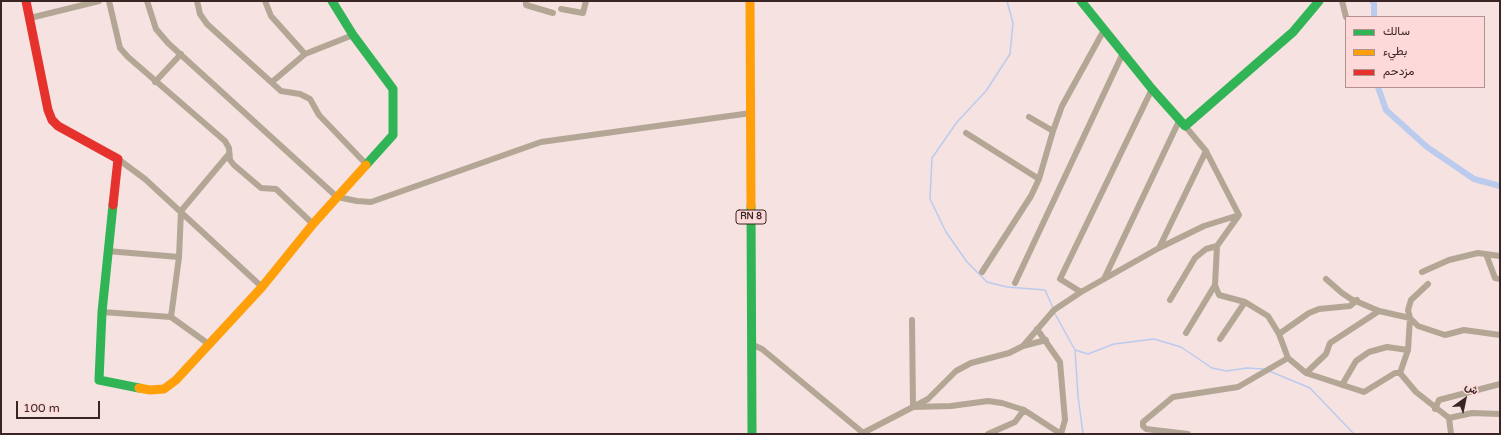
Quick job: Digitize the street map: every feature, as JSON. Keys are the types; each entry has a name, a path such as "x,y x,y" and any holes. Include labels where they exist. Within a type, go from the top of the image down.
{"street":[{"path":"26,1 48,110 52,120 58,126 118,159 145,179 262,287"},
{"path":"30,18 99,1"},
{"path":"109,1 120,48 155,82 225,141 229,148 228,158 181,211 180,257 171,317"},
{"path":"148,1 156,29 181,54 337,197 371,202 541,142 554,139 751,113"},
{"path":"197,1 202,19 281,91 300,94 310,99 319,115 367,165"},
{"path":"265,1 271,16 305,54"},
{"path":"118,159 107,251 102,312 99,380 150,390 164,388 176,380 210,345 262,287 313,224 393,135 394,93 390,83 353,35 332,1"},
{"path":"526,1 526,5 553,13"},
{"path":"561,9 583,13 586,1"},
{"name":"RN 8","path":"750,1 752,434"},
{"path":"1081,1 1152,89 1206,151 1238,215"},
{"path":"1104,279 1182,124 1293,32 1319,1"},
{"path":"1342,1 1346,16"},
{"path":"982,272 1031,196 1039,179 1062,106 1104,30"},
{"path":"272,82 305,54 353,35"},
{"path":"1015,283 1123,53"},
{"path":"155,82 181,54"},
{"path":"1081,292 1060,279 1152,89"},
{"path":"1029,117 1053,131"},
{"path":"966,133 1039,179"},
{"path":"1159,248 1206,151"},
{"path":"228,158 261,188 276,189 313,224"},
{"path":"1238,215 1217,246 1215,285 1219,295 1245,302 1268,316 1279,334 1288,358 1306,373 1364,392 1395,372 1400,373 1416,392 1435,409 1449,418 1472,413 1500,414"},
{"path":"1023,346 1054,310 1081,292 1159,248 1204,226 1238,215"},
{"path":"1170,300 1195,258 1206,249 1217,246"},
{"path":"107,251 180,257"},
{"path":"1422,272 1449,260 1478,253 1500,256"},
{"path":"1486,254 1495,278 1500,279"},
{"path":"1326,279 1342,293 1379,311 1410,318 1418,326 1444,335 1464,330 1500,335"},
{"path":"1400,373 1408,350 1410,318 1408,310 1411,300 1428,284"},
{"path":"1186,333 1215,285"},
{"path":"1279,334 1309,313 1320,309 1350,306 1357,300"},
{"path":"1220,339 1245,302"},
{"path":"1306,373 1326,354 1330,343 1379,311"},
{"path":"102,312 171,317 210,345"},
{"path":"912,320 913,407"},
{"path":"913,407 951,406 988,401 1002,402 1024,410 1061,434 1065,420 1060,362 1037,329"},
{"path":"751,344 762,349 862,433 928,399 956,371 971,363 1009,353 1023,346 1046,340"},
{"path":"1342,385 1356,361 1369,352 1387,347 1408,350"},
{"path":"1188,434 1146,429 1143,426 1143,422 1173,397 1238,387 1288,358"},
{"path":"1435,409 1439,400 1500,384"},
{"path":"988,434 1015,422 1024,410"},
{"path":"1449,418 1451,434"}],"waterway":[{"path":"1007,1 1013,23 1010,54 986,91 957,122 932,158 930,199 946,232 967,262 987,282 1007,287 1045,290 1053,308"},
{"path":"1372,1 1374,3 1374,16"},
{"path":"1378,88 1386,110 1427,147 1474,179 1500,186"},
{"path":"1054,312 1075,350 1078,396 1083,434"},
{"path":"1075,350 1088,354 1114,344 1154,339 1181,347 1212,368 1226,371 1247,368 1264,369"},
{"path":"1269,371 1310,388 1354,434"}],"traffic: fast":[{"path":"332,1 353,35 393,89 393,135 366,165"},
{"path":"1081,1 1152,89 1185,126 1293,32 1319,1"},
{"path":"113,205 102,312 99,380 139,388"},
{"path":"751,206 752,434"}],"traffic: slow":[{"path":"750,1 751,206"},
{"path":"139,388 150,390 164,389 176,380 262,287 313,224 366,165"}],"traffic: jam":[{"path":"26,1 48,110 52,120 58,126 118,159 113,205"}]}
